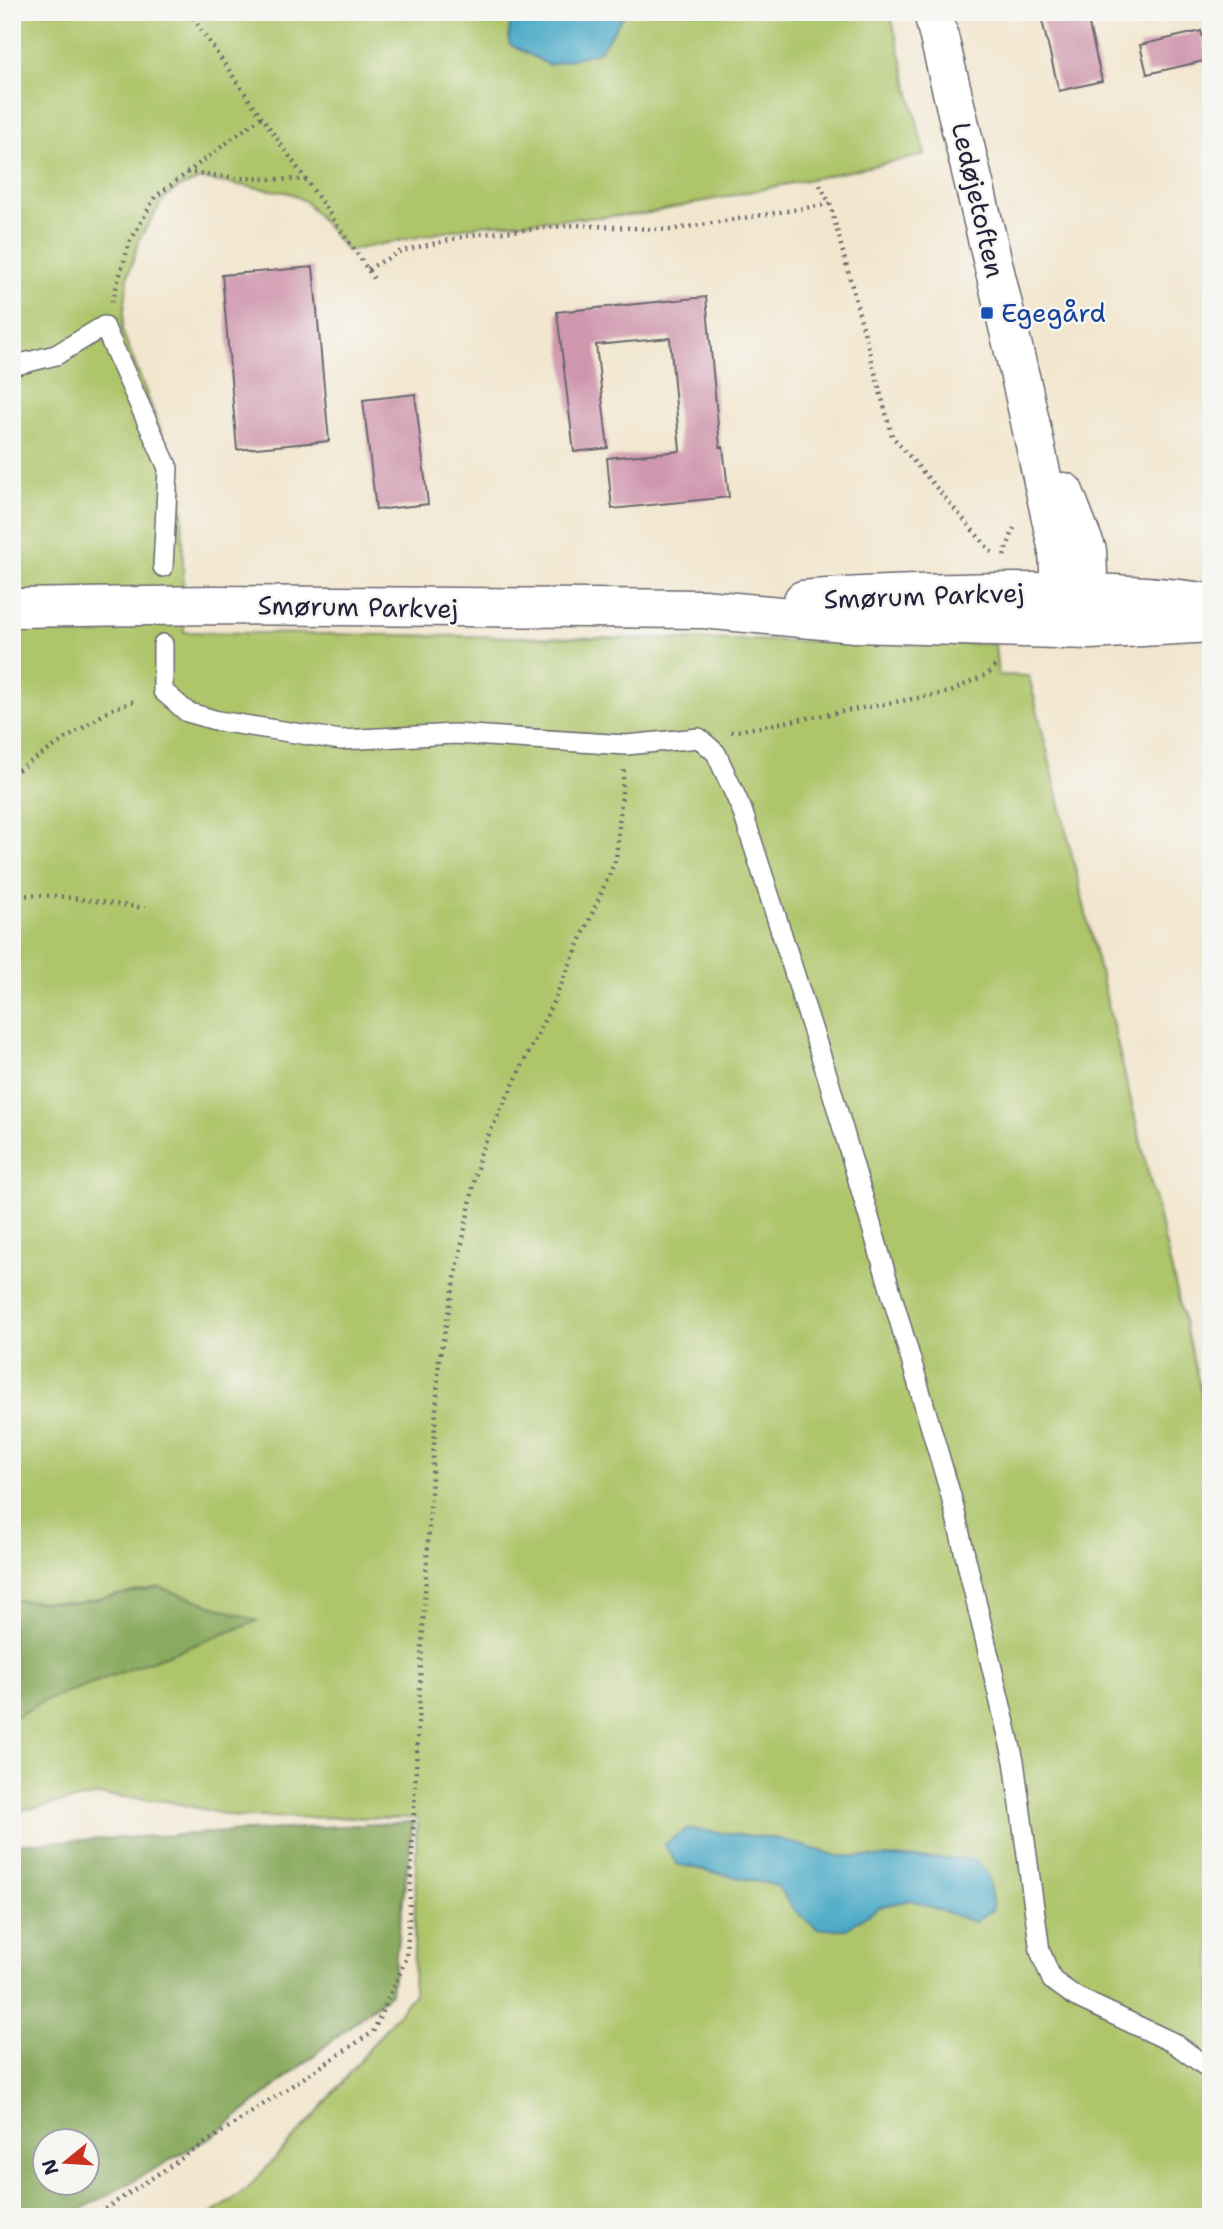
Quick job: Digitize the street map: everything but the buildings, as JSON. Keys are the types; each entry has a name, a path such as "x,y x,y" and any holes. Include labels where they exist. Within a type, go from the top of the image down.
{"street":[{"name":"Ledøjetoften","path":"933,12 1023,388 1058,551 1076,612"},
{"path":"1076,612 1211,603"},
{"name":"Smørum Parkvej","path":"12,608 215,605 703,610 855,623 1076,612"},
{"path":"1076,612 1211,623"}],"lane":[{"path":"12,366 56,355 104,326 168,468 163,567"},
{"path":"163,644 163,691 187,712 218,721 341,740 455,734 626,745 699,738 716,753 742,810 828,1078 951,1496 1014,1761 1040,1951 1052,1980 1060,1986 1076,1997 1174,2043 1211,2070"}],"path":[{"path":"189,12 376,282"},
{"path":"104,326 129,244 155,197 184,172 261,117"},
{"path":"184,172 238,178 307,180"},
{"path":"820,184 830,204 892,436 1002,564"},
{"path":"368,270 401,251 471,235 576,225 669,230 830,204"},
{"path":"699,738 950,692 989,673 1002,659"},
{"path":"12,774 110,710 163,691"},
{"path":"93,2217 373,2032 407,1957 422,1630 439,1360 480,1153 557,994 616,859 626,745"},
{"path":"12,894 57,896 145,908"}],"green space":[{"path":"12,12 890,12 925,155 644,214 479,225 347,251 306,202 290,193 201,179 178,188 163,200 140,238 128,276 122,330 182,486 184,632 995,644 998,675 1029,676 1211,1434 1211,2217 208,2217 246,2190 317,2113 413,1995 417,1818 237,1817 166,1801 100,1795 12,1812"},
{"path":"159,1587 258,1621 42,1702 12,1719 12,1600 76,1603"},
{"path":"413,1822 391,1993 215,2135 68,2217 12,2217 12,1844"}],"water":[{"path":"510,12 626,12 599,52 549,65 509,44"},
{"path":"688,1829 780,1839 838,1856 973,1859 988,1874 993,1909 974,1922 911,1900 882,1906 846,1929 818,1929 795,1911 777,1886 677,1864 664,1844"}],"place":[{"name":"Egegård","path":"987,313"}]}
